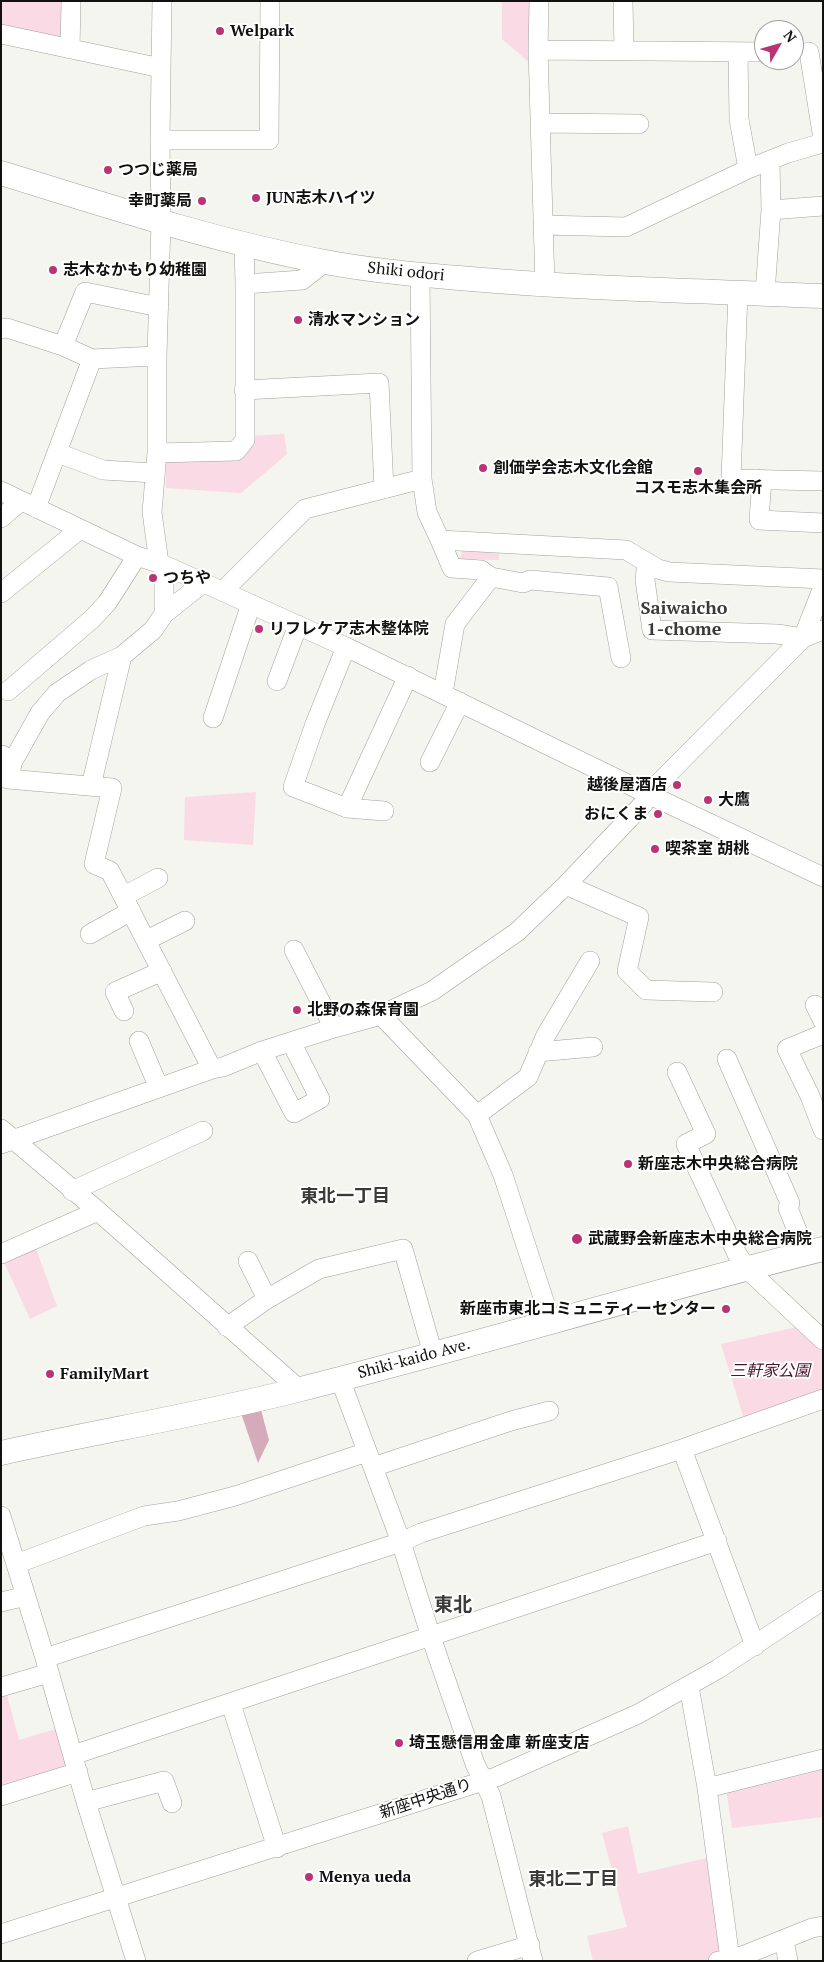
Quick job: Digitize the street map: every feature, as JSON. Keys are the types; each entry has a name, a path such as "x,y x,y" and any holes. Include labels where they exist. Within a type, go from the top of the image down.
{"main road":[{"name":"Shiki odori","path":"1,174 161,222 244,244 325,262 420,274 545,285 823,296"},
{"name":"Shiki-kaido Ave.","path":"1,1453 189,1415 300,1390 814,1251"}],"street":[{"path":"70,49 71,1"},
{"path":"162,1 157,453 152,512 162,564 164,614"},
{"path":"160,140 269,140 270,1"},
{"path":"539,1 538,50 545,285"},
{"path":"623,1 624,50"},
{"path":"1,34 161,68"},
{"path":"538,50 754,52"},
{"path":"738,52 739,119 748,169"},
{"path":"809,52 823,139"},
{"path":"540,123 639,124"},
{"path":"543,225 626,227 748,169 788,152 823,143"},
{"path":"765,293 771,210 770,161"},
{"path":"771,210 823,206"},
{"path":"157,453 236,451 245,440 244,244"},
{"path":"245,284 302,280 325,262"},
{"path":"420,274 422,479 427,512 452,568 481,570 491,577 523,583 530,580 608,587 622,658"},
{"path":"62,346 86,292 159,307"},
{"path":"738,292 731,479 823,481"},
{"path":"1,329 7,328 62,346 92,359 157,356"},
{"path":"1,518 29,505 58,453 92,359"},
{"path":"244,390 379,383 384,489"},
{"path":"58,453 103,470 154,473"},
{"path":"223,591 305,509 422,479"},
{"path":"762,480 759,520 823,523"},
{"path":"1,491 136,556 162,564 408,676 648,794 823,877"},
{"path":"1,593 80,530"},
{"path":"440,540 626,550 658,569 669,572 823,579"},
{"path":"8,691 92,620 107,603 136,556"},
{"path":"647,562 645,580 652,630 777,634 803,638"},
{"path":"443,693 455,624 491,577"},
{"path":"203,583 164,614 153,630 122,656 91,670 57,693 7,758 8,779 112,788 94,864 110,870 212,1069"},
{"path":"803,638 823,587"},
{"path":"213,718 252,604"},
{"path":"277,681 298,625"},
{"path":"5,1137 223,1067 262,1051 334,1028 381,1016 432,991 517,932 566,885 644,803 648,794 803,638 823,630"},
{"path":"346,647 315,724 293,787 347,808 384,811"},
{"path":"90,786 122,656"},
{"path":"347,808 408,676"},
{"path":"430,762 460,702"},
{"path":"90,934 158,878"},
{"path":"566,885 639,917 627,971 646,990 713,992"},
{"path":"147,940 185,921"},
{"path":"294,950 334,1028"},
{"path":"477,1115 528,1077 546,1035 590,961"},
{"path":"124,1011 115,992 162,971"},
{"path":"381,1016 477,1115 504,1175 551,1322"},
{"path":"823,1034 787,1049 810,1096 823,1130"},
{"path":"139,1041 159,1088"},
{"path":"262,1051 294,1113 320,1099 291,1042"},
{"path":"538,1052 593,1047"},
{"path":"727,1059 790,1204 788,1208 814,1251"},
{"path":"677,1072 706,1134 686,1144 746,1268 823,1340"},
{"path":"72,1191 203,1131"},
{"path":"5,1137 98,1211 300,1390"},
{"path":"1,1254 98,1211"},
{"path":"227,1327 267,1299 319,1269 403,1249 433,1354"},
{"path":"248,1261 267,1299"},
{"path":"340,1379 401,1542 431,1637 482,1781 491,1796 532,1953 477,1961"},
{"path":"1,1687 47,1666 401,1542 420,1533 682,1449 823,1399"},
{"path":"16,1564 144,1516 178,1511 549,1411"},
{"path":"682,1449 755,1646"},
{"path":"1,1516 86,1802 136,1961"},
{"path":"1,1796 76,1764 231,1704 717,1541"},
{"path":"1,1602 26,1596"},
{"name":"新座中央通り","path":"1,1934 277,1848 482,1781 539,1759 638,1714 689,1686 755,1646 823,1600"},
{"path":"689,1686 707,1788 733,1959 812,1928 823,1926"},
{"path":"231,1704 277,1848"},
{"path":"707,1788 823,1759"},
{"path":"86,1802 164,1780 172,1803"},
{"path":"784,1940 788,1961"}],"green space":[{"path":"2,1 65,1 61,41 2,28"},
{"path":"502,1 531,1 531,64 502,39"},
{"path":"284,434 287,454 241,493 166,488 166,462 172,457 236,456 250,436"},
{"path":"464,549 499,552 499,560 459,559"},
{"path":"256,792 253,845 184,840 185,797"},
{"path":"35,1246 57,1306 30,1319 3,1260"},
{"name":"三軒家公園","path":"797,1327 823,1350 823,1392 744,1419 721,1344"},
{"path":"7,1695 19,1740 59,1728 70,1764 66,1771 1,1790 1,1697"},
{"path":"823,1759 823,1817 732,1828 725,1783"},
{"path":"628,1826 638,1874 707,1858 730,1959 710,1961 593,1961 587,1936 627,1927 602,1833"}],"shaded area":[{"path":"261,1410 269,1440 258,1463 241,1413"}],"place":[{"name":"Welpark","path":"220,31"},
{"name":"つつじ薬局","path":"108,170"},
{"name":"JUN志木ハイツ","path":"256,198"},
{"name":"幸町薬局","path":"202,201"},
{"name":"志木なかもり幼稚園","path":"53,270"},
{"name":"清水マンション","path":"298,320"},
{"name":"創価学会志木文化会館","path":"483,468"},
{"name":"コスモ志木集会所","path":"698,471"},
{"name":"つちや","path":"153,578"},
{"name":"リフレケア志木整体院","path":"259,629"},
{"name":"越後屋酒店","path":"677,785"},
{"name":"大鷹","path":"708,800"},
{"name":"おにくま","path":"658,814"},
{"name":"喫茶室 胡桃","path":"655,849"},
{"name":"北野の森保育園","path":"297,1010"},
{"name":"新座志木中央総合病院","path":"628,1164"},
{"name":"武蔵野会新座志木中央総合病院","path":"577,1239"},
{"name":"新座市東北コミュニティーセンター","path":"726,1309"},
{"name":"FamilyMart","path":"50,1374"},
{"name":"埼玉懸信用金庫 新座支店","path":"399,1743"},
{"name":"Menya ueda","path":"309,1877"}],"district":[{"name":"Saiwaicho 1-chome","path":"684,619"},
{"name":"東北一丁目","path":"345,1197"},
{"name":"東北","path":"453,1606"},
{"name":"東北二丁目","path":"573,1880"}]}
